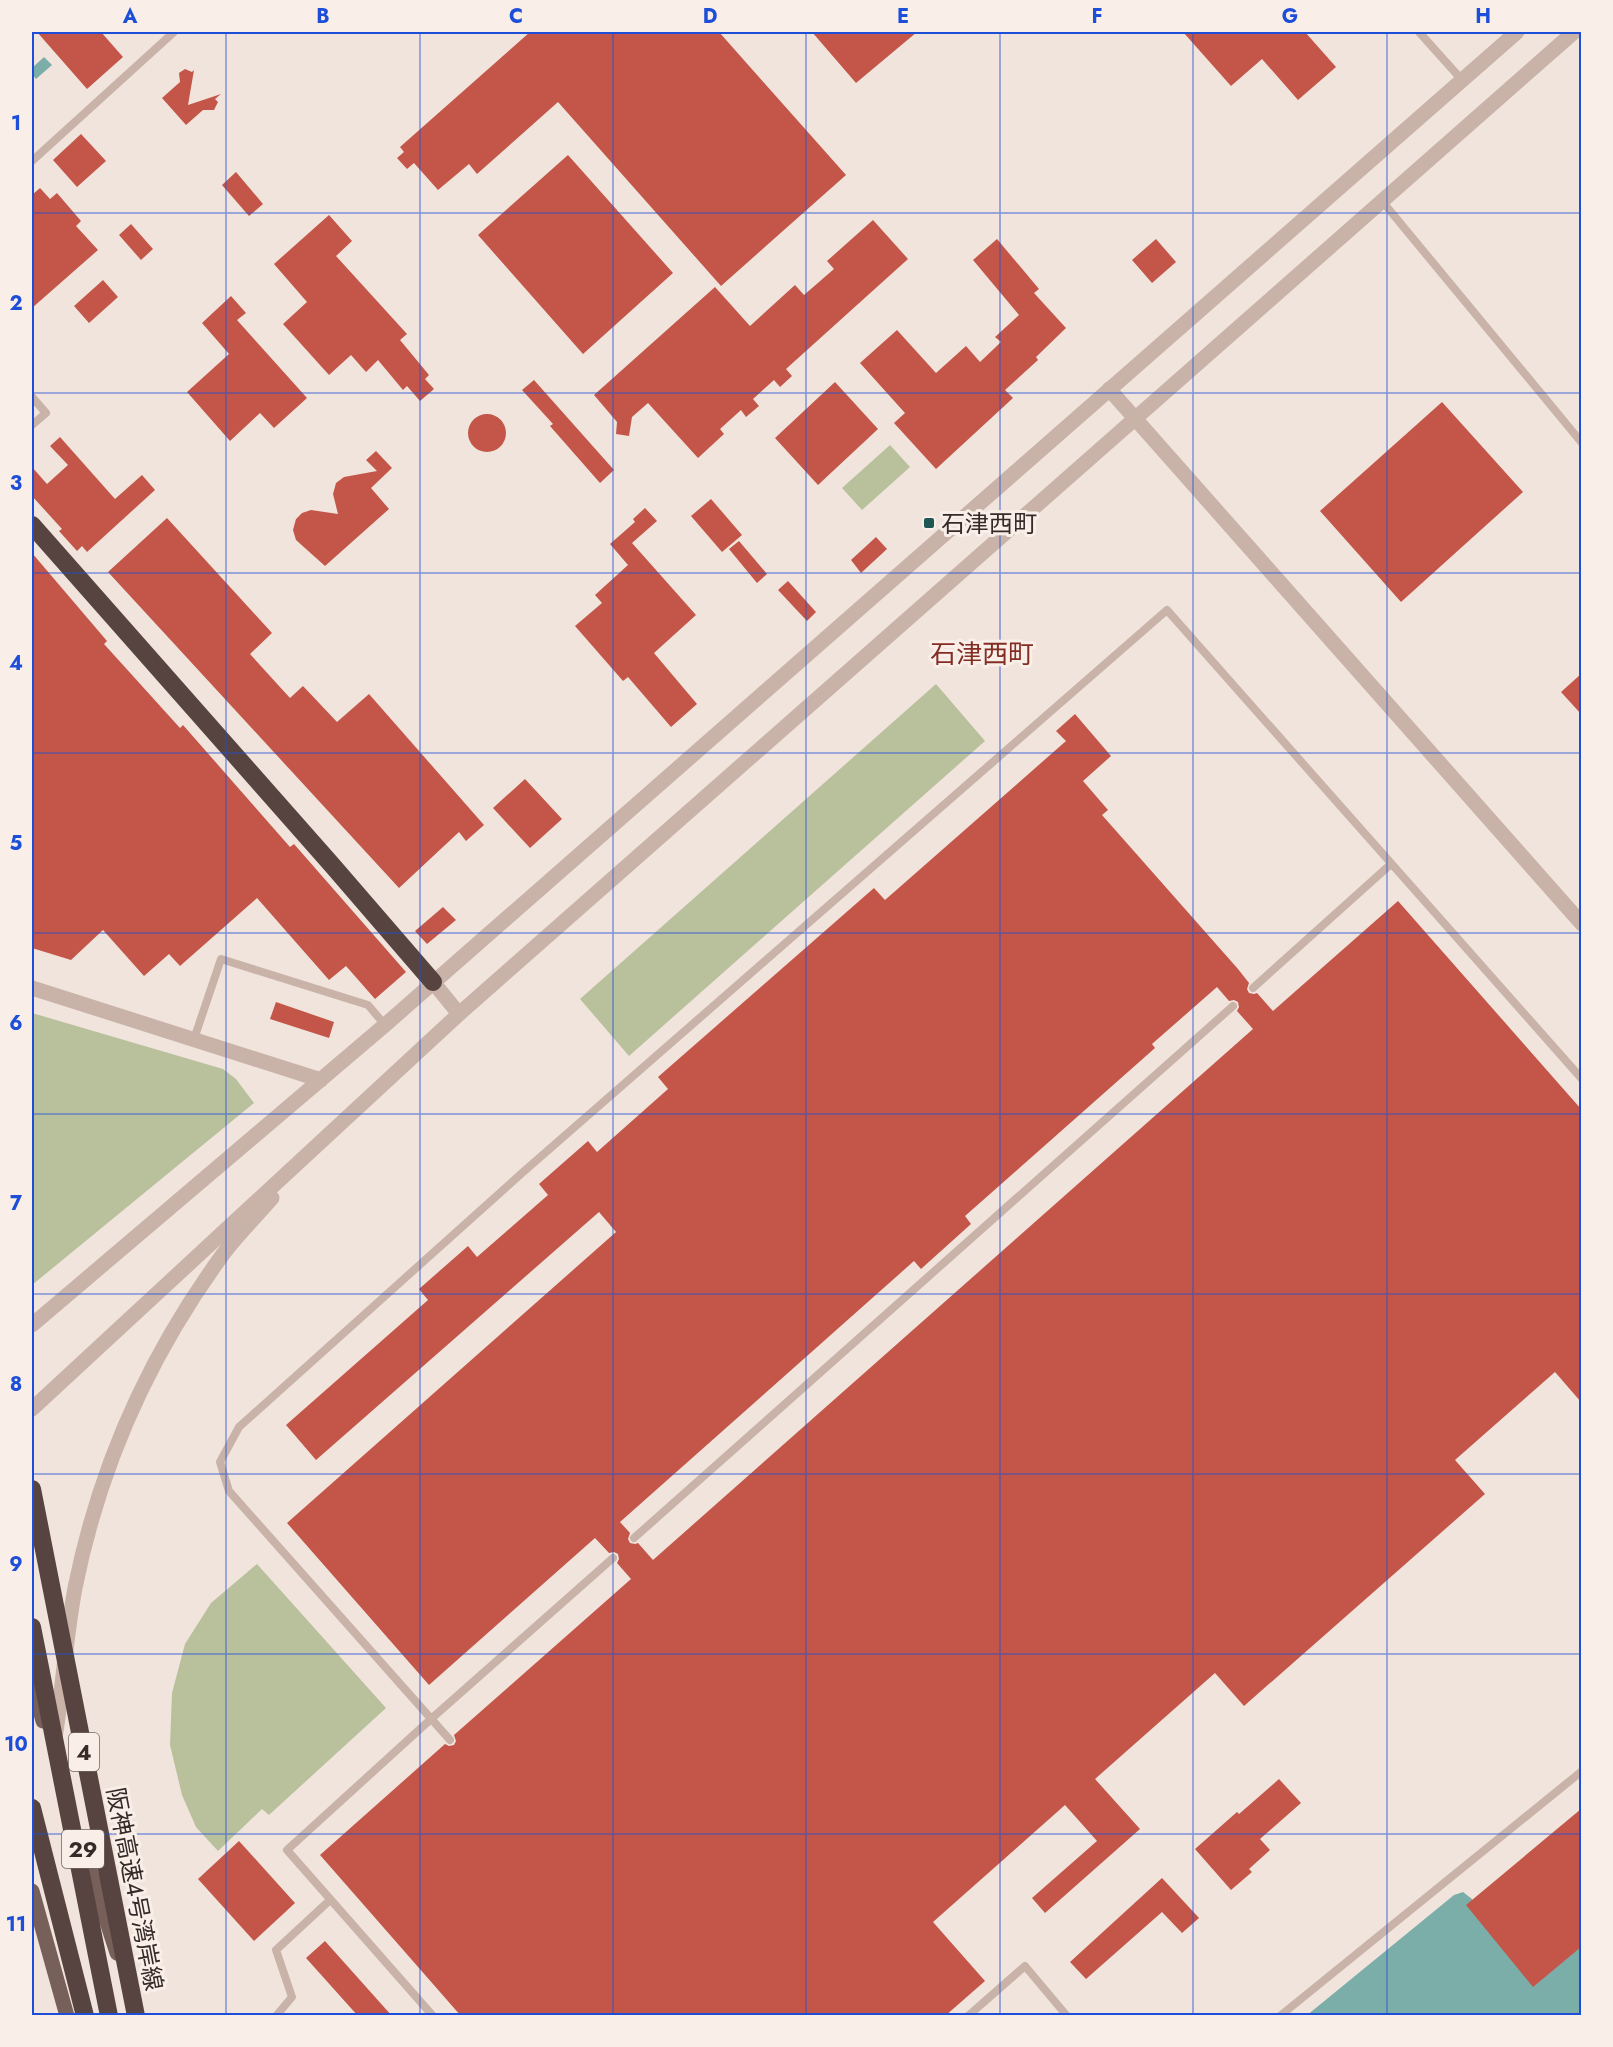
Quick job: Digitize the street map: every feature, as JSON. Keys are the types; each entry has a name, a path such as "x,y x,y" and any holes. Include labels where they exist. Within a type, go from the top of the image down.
{"highway":[{"path":"32,525 433,982"},
{"name":"阪神高速4号湾岸線","path":"32,1489 136,2016"},
{"name":"阪神高速4号湾岸線","path":"32,1627 109,2016"},
{"path":"32,1808 85,2016"}],"main road":[{"name":"29","path":"32,1681 136,2016"},
{"path":"32,1891 67,2016"}],"street":[{"path":"32,1325 321,1080 1517,32"},
{"path":"32,1409 459,1014 1574,32"},
{"path":"1109,389 1581,924"},
{"path":"433,982 459,1014"},
{"path":"32,988 321,1080"},
{"path":"53,1754 75,1589 86,1540 109,1466 134,1404 176,1325 223,1255 331,1131"}],"lane":[{"path":"32,160 174,32"},
{"path":"1419,32 1462,80"},
{"path":"1382,201 1581,443"},
{"path":"32,397 45,413 32,425"},
{"path":"450,1740 229,1491 220,1462 239,1427 522,1173 1167,610 1581,1079"},
{"path":"1253,988 1391,864"},
{"path":"194,1039 221,959 368,1005 385,1024"},
{"path":"634,1538 1233,1006"},
{"path":"433,2016 287,1850 613,1558"},
{"path":"1280,2016 1581,1771"},
{"path":"276,2016 292,1998 276,1950 330,1900"},
{"path":"968,2016 1025,1966 1068,2016"}],"green space":[{"path":"890,445 910,467 862,510 842,488"},
{"path":"936,684 985,741 629,1056 580,999"},
{"path":"32,1013 223,1069 236,1079 254,1103 32,1285"},
{"path":"257,1564 386,1708 269,1815 262,1809 218,1851 196,1827 182,1795 170,1745 172,1693 185,1644 211,1603"}],"water":[{"path":"44,57 52,65 36,79 32,74 32,68"},
{"path":"1581,1867 1581,2015 1306,2016 1454,1895 1463,1892 1472,1899 1502,1934"}],"building":[{"path":"37,32 101,32 123,57 87,89"},
{"path":"530,32 719,32 846,175 721,286 558,102 477,174 469,164 438,190 414,163 407,169 397,158 404,152 400,147"},
{"path":"812,32 917,32 856,83"},
{"path":"1183,32 1305,32 1336,67 1298,100 1262,59 1231,86"},
{"path":"185,69 192,72 194,70 188,105 221,94 215,99 218,102 214,110 203,110 186,125 162,98 180,82 179,73"},
{"path":"81,134 106,161 77,187 53,160"},
{"path":"568,155 673,273 583,354 478,235"},
{"path":"236,172 263,204 249,216 222,185"},
{"path":"40,188 50,199 57,193 81,221 76,226 98,250 32,308 32,195"},
{"path":"329,215 352,241 336,256 407,334 400,340 429,375 425,379 434,389 420,401 407,386 403,390 378,360 366,372 351,355 329,375 283,324 307,302 274,264"},
{"path":"873,220 908,259 786,369 792,376 780,387 774,380 753,399 759,406 746,417 741,410 720,429 724,434 698,458 648,403 632,417 629,436 616,434 617,422 594,395 715,287 750,326 795,285 804,295 834,269 827,261"},
{"path":"131,224 153,249 141,260 119,235"},
{"path":"997,239 1039,289 1034,293 1066,328 1036,357 1038,360 1005,390 1013,398 936,469 894,423 905,413 860,363 897,330 936,373 966,346 980,362 1001,342 995,337 1019,315 973,260"},
{"path":"1156,239 1176,262 1152,283 1132,260"},
{"path":"103,280 118,297 89,323 74,306"},
{"path":"231,296 246,313 237,320 307,398 274,428 260,413 230,441 187,392 229,354 202,323"},
{"path":"534,380 614,470 600,483 550,426 553,424 522,390"},
{"path":"835,382 878,429 818,485 775,438"},
{"path":"1442,402 1523,492 1401,602 1320,511"},
{"path":"487,414 501,419 506,433 501,447 487,452 473,447 468,433 473,419"},
{"path":"60,437 115,499 142,475 155,490 87,552 82,546 77,551 59,531 62,529 32,496 32,467 47,484 68,465 50,446"},
{"path":"376,451 392,468 371,488 389,509 325,566 296,540 293,530 296,519 302,513 311,510 338,514 333,494 336,483 344,477 377,471 366,460"},
{"path":"711,499 742,535 722,552 691,516"},
{"path":"645,508 657,521 632,543 696,615 654,653 697,704 671,727 628,677 623,681 575,626 602,603 595,595 628,565 610,544 635,522 633,519"},
{"path":"167,518 272,633 250,654 290,698 303,686 337,722 369,694 484,825 466,841 459,832 399,888 108,572"},
{"path":"876,537 887,549 861,573 851,560"},
{"path":"739,541 767,574 757,583 729,549"},
{"path":"32,553 107,641 104,644 180,728 183,725 290,847 294,844 406,972 375,999 346,966 329,980 257,898 180,966 169,954 144,976 103,930 71,960 32,948"},
{"path":"788,581 816,612 807,621 778,590"},
{"path":"1581,674 1581,714 1561,692"},
{"path":"1075,714 1111,756 1083,781 1108,810 1102,815 1238,969 1249,983 1247,989 1249,993 1257,993 1273,1011 1398,901 1581,1109 1581,1402 1555,1372 1455,1460 1485,1494 1244,1706 1215,1673 1095,1779 1140,1829 1045,1913 1032,1898 1097,1841 1065,1805 933,1922 985,1981 945,2016 461,2016 320,1855 445,1744 454,1745 456,1741 454,1735 631,1579 617,1563 618,1554 609,1553 595,1538 429,1685 287,1523 616,1232 599,1212 316,1460 286,1425 428,1300 419,1289 468,1246 477,1257 548,1195 539,1184 588,1141 597,1152 668,1089 658,1077 874,888 885,900 1066,741 1056,731","holes":["1217,987 1229,1001 1238,1002 1237,1011 1253,1029 653,1560 638,1543 630,1543 628,1539 630,1533 620,1522 914,1261 921,1269 971,1224 965,1216 1155,1048 1152,1044"]},
{"path":"525,779 562,819 530,848 493,808"},
{"path":"443,907 456,920 427,944 415,931"},
{"path":"276,1002 334,1022 329,1038 270,1019"},
{"path":"1279,1779 1301,1803 1260,1839 1270,1850 1249,1869 1252,1872 1231,1890 1195,1849"},
{"path":"1581,1809 1581,1947 1533,1987 1466,1905"},
{"path":"239,1841 295,1903 254,1941 198,1879"},
{"path":"1162,1878 1199,1918 1182,1933 1162,1912 1086,1979 1070,1962"},
{"path":"325,1941 392,2016 358,2016 306,1958"}],"place":[{"name":"石津西町","path":"929,523"}],"district":[{"name":"石津西町","path":"982,654"}]}
